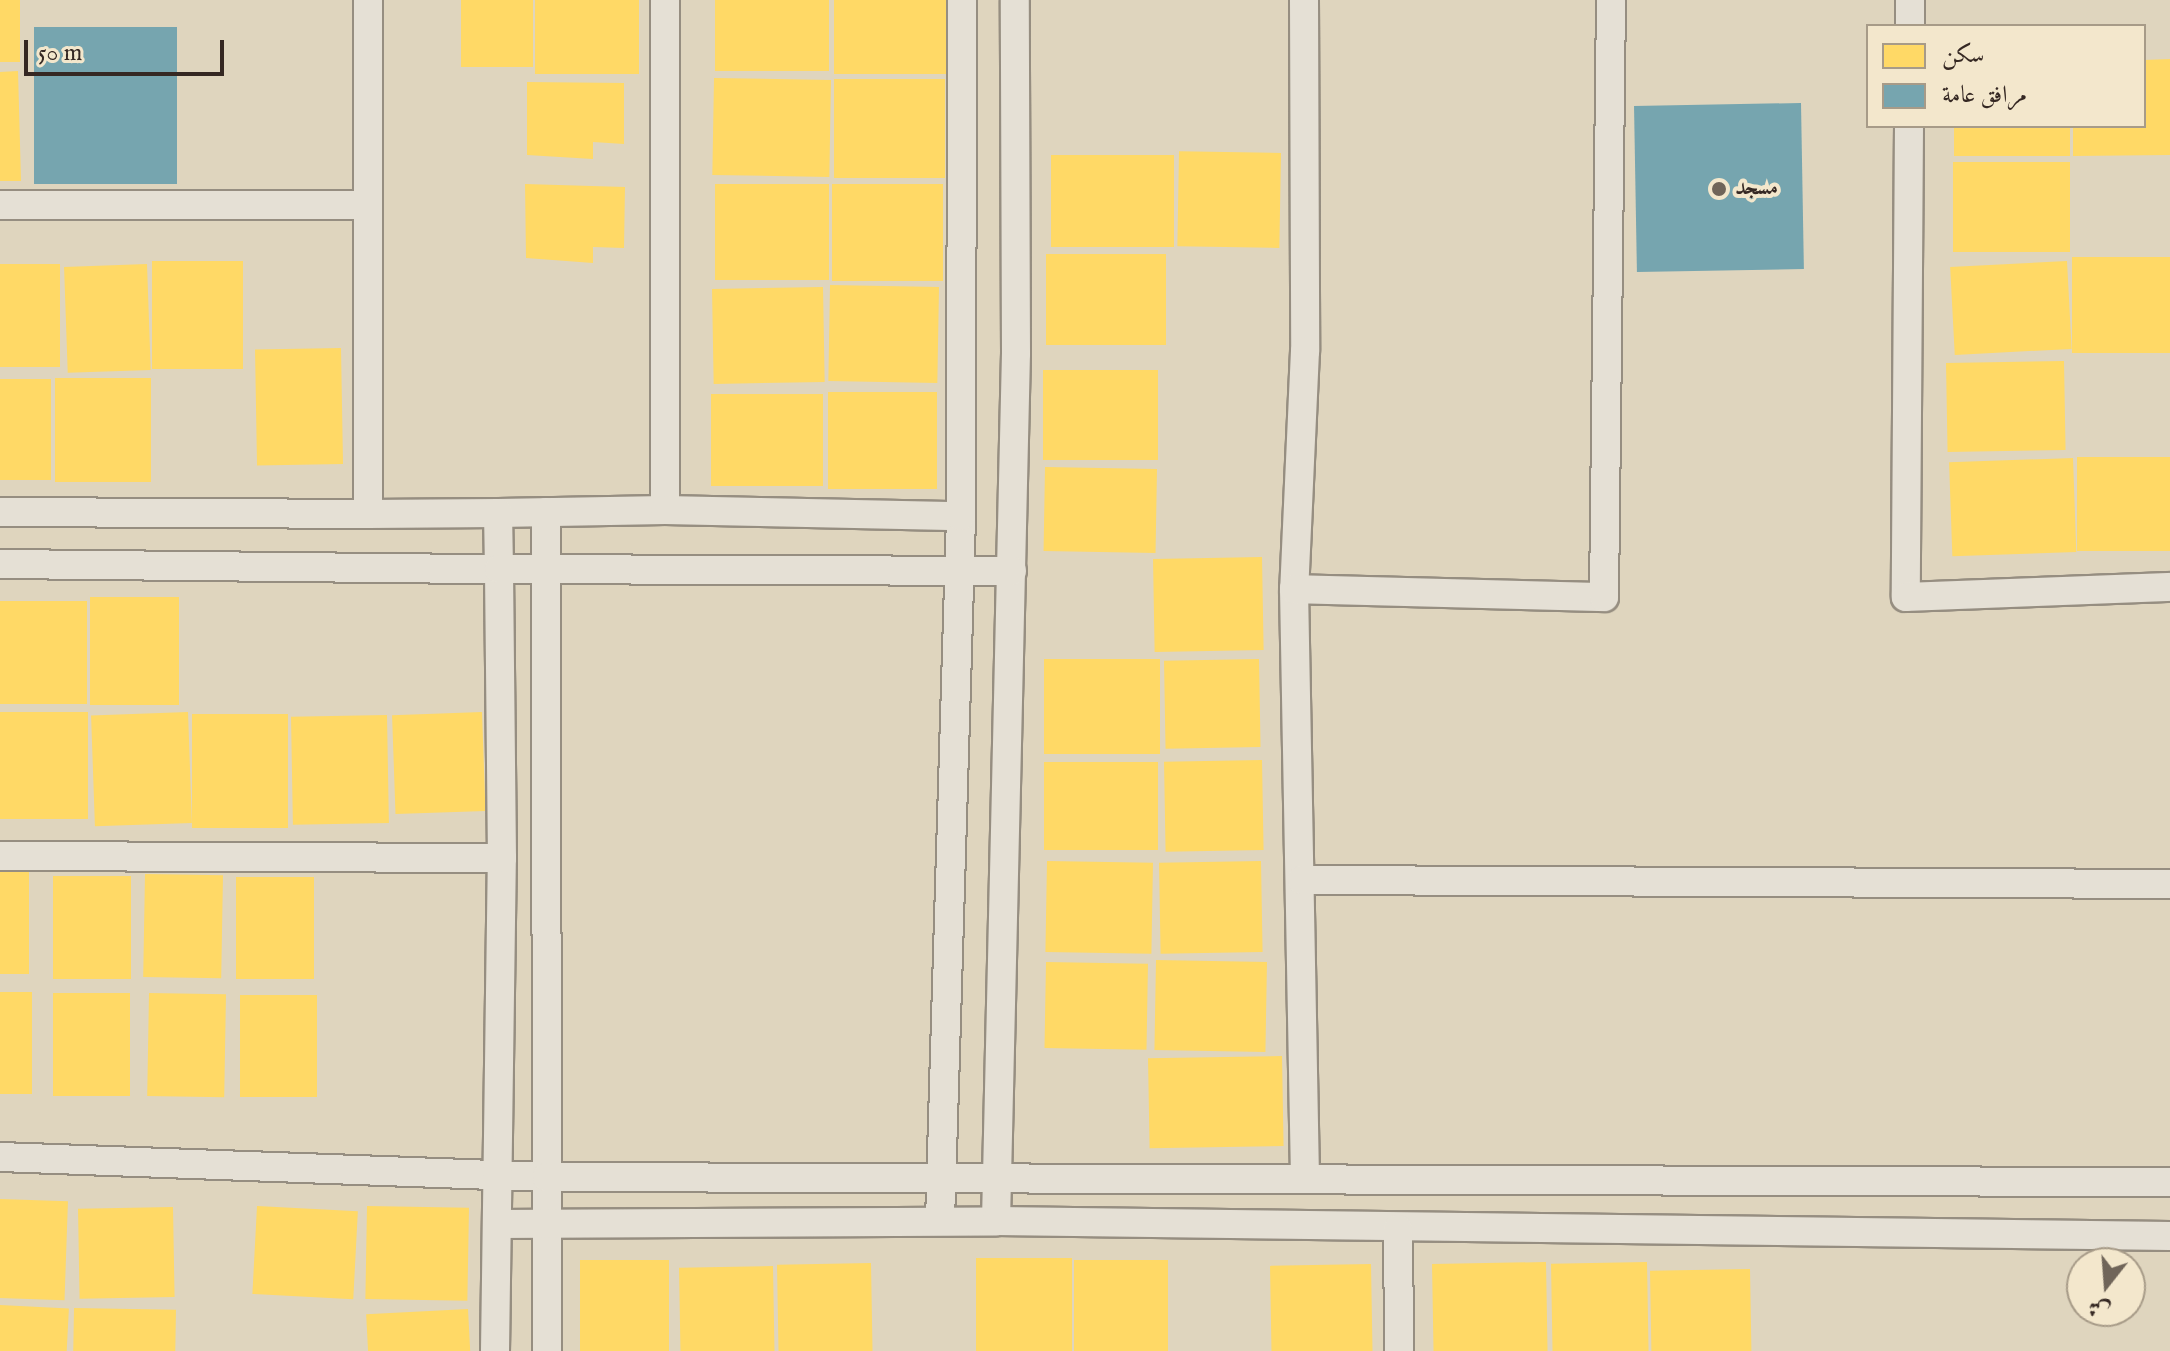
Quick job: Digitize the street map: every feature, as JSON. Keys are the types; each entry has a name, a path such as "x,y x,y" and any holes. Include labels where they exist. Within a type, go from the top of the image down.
{"street":[{"path":"368,0 368,514"},
{"path":"665,0 665,510"},
{"path":"940,1221 961,516 962,0"},
{"path":"996,1221 1012,571 1015,0"},
{"path":"1304,0 1305,351 1294,589 1302,880 1305,1179"},
{"path":"1294,589 1604,597 1611,0"},
{"path":"1910,0 1910,24"},
{"path":"1909,128 1906,597 2170,587"},
{"path":"0,205 368,205"},
{"path":"0,512 368,514 665,510 961,516"},
{"path":"546,512 547,1351"},
{"path":"495,1351 502,858 498,513"},
{"path":"0,564 958,574 1012,571"},
{"path":"0,856 502,858"},
{"path":"1302,880 2170,884"},
{"path":"0,1157 547,1177 2170,1182"},
{"path":"497,1224 996,1221 1398,1229 2170,1236"},
{"path":"1398,1229 1399,1351"}],"building: سكن":[{"path":"0,0 20,0 20,62 0,62"},
{"path":"461,0 533,0 533,67 461,67"},
{"path":"535,0 639,0 639,74 535,74"},
{"path":"715,0 829,0 829,71 715,71"},
{"path":"834,0 951,0 951,74 834,74"},
{"path":"2170,59 2170,155 2073,156 2073,128 2146,128 2146,60"},
{"path":"18,71 21,181 0,181 0,72"},
{"path":"714,78 831,80 829,177 712,175"},
{"path":"834,79 945,79 945,178 834,178"},
{"path":"527,82 624,83 624,144 593,142 593,159 527,155"},
{"path":"1954,128 2070,128 2070,156 1954,156"},
{"path":"1179,151 1281,153 1279,248 1177,246"},
{"path":"1051,155 1174,155 1174,247 1051,247"},
{"path":"1953,162 2070,162 2070,252 1953,252"},
{"path":"525,184 625,187 624,248 593,247 593,263 526,258"},
{"path":"715,184 829,184 829,280 715,280"},
{"path":"832,184 943,184 943,281 832,281"},
{"path":"1046,254 1166,254 1166,345 1046,345"},
{"path":"2072,257 2170,257 2170,353 2072,353"},
{"path":"152,261 243,261 243,369 152,369"},
{"path":"2067,261 2072,349 1955,355 1950,267"},
{"path":"0,264 60,264 60,367 0,367"},
{"path":"147,264 151,370 68,373 64,267"},
{"path":"830,285 939,287 937,383 828,381"},
{"path":"823,287 825,382 714,384 712,289"},
{"path":"341,348 343,464 257,465 255,350"},
{"path":"2064,361 2066,450 1948,452 1946,363"},
{"path":"1043,370 1158,370 1158,460 1043,460"},
{"path":"55,378 151,378 151,482 55,482"},
{"path":"0,379 51,379 51,480 0,480"},
{"path":"828,392 937,392 937,489 828,489"},
{"path":"711,394 823,394 823,486 711,486"},
{"path":"2077,457 2170,457 2170,551 2077,551"},
{"path":"2073,458 2076,552 1952,556 1949,462"},
{"path":"1045,467 1157,469 1156,553 1044,551"},
{"path":"1262,557 1264,650 1155,652 1153,559"},
{"path":"90,597 179,597 179,705 90,705"},
{"path":"0,601 87,601 87,704 0,704"},
{"path":"1044,659 1160,659 1160,754 1044,754"},
{"path":"1259,659 1261,747 1166,749 1164,661"},
{"path":"0,712 88,712 88,819 0,819"},
{"path":"188,712 192,823 95,826 91,715"},
{"path":"482,712 485,811 396,814 392,715"},
{"path":"192,714 288,714 288,828 192,828"},
{"path":"387,715 389,823 293,825 291,717"},
{"path":"1262,760 1264,850 1166,852 1164,762"},
{"path":"1044,762 1158,762 1158,850 1044,850"},
{"path":"1047,861 1153,863 1151,954 1045,952"},
{"path":"1261,861 1263,952 1161,954 1159,863"},
{"path":"0,872 29,872 29,974 0,974"},
{"path":"145,874 223,875 221,978 143,977"},
{"path":"53,876 131,876 131,979 53,979"},
{"path":"236,877 314,877 314,979 236,979"},
{"path":"1156,960 1267,962 1265,1052 1154,1050"},
{"path":"1046,962 1148,964 1146,1050 1044,1048"},
{"path":"0,992 32,992 32,1094 0,1094"},
{"path":"53,993 130,993 130,1096 53,1096"},
{"path":"149,993 226,994 224,1097 147,1096"},
{"path":"240,995 317,995 317,1097 240,1097"},
{"path":"1282,1056 1284,1146 1150,1148 1148,1058"},
{"path":"0,1199 68,1201 65,1300 0,1298"},
{"path":"257,1206 358,1211 353,1299 252,1294"},
{"path":"367,1206 469,1208 467,1301 365,1299"},
{"path":"173,1207 175,1297 80,1299 78,1209"},
{"path":"976,1258 1072,1258 1072,1351 976,1351"},
{"path":"580,1260 669,1260 669,1351 580,1351"},
{"path":"1074,1260 1168,1260 1168,1351 1074,1351"},
{"path":"1546,1262 1548,1351 1434,1351 1432,1264"},
{"path":"1647,1262 1649,1351 1553,1351 1551,1264"},
{"path":"871,1263 873,1351 779,1351 777,1265"},
{"path":"1371,1264 1373,1351 1272,1351 1270,1266"},
{"path":"773,1266 774,1351 680,1351 679,1268"},
{"path":"1750,1269 1751,1351 1651,1351 1650,1271"},
{"path":"0,1305 69,1309 67,1351 0,1351"},
{"path":"74,1308 176,1310 175,1351 73,1351"},
{"path":"468,1309 470,1351 368,1351 366,1314"}],"building: مرافق عامة":[{"path":"34,27 177,27 177,184 34,184"},
{"name":"مسجد","path":"1801,103 1804,269 1637,272 1634,106"}],"place":[{"name":"مسجد","path":"1719,189"}]}
